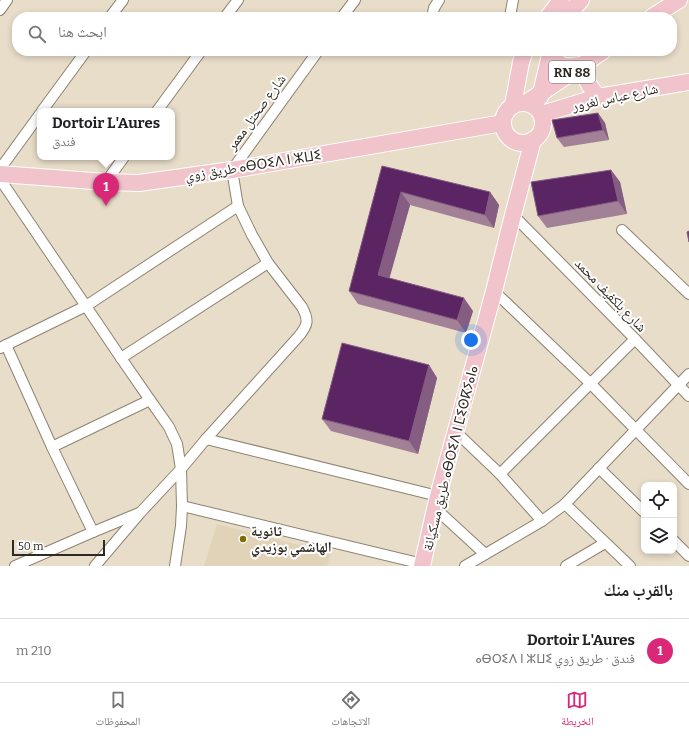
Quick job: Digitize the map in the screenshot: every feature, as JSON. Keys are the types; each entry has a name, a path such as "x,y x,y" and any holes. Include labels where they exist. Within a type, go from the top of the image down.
{"main road":[{"path":"552,12 561,0"},
{"path":"570,12 580,0"},
{"path":"660,12 679,0"},
{"path":"523,56 521,62 532,105 543,121 543,128 540,134 533,140 523,143 511,139 504,129 504,116 508,110 532,105"},
{"path":"532,105 548,56"},
{"path":"552,56 554,60 560,65 569,66 585,64 588,86 598,97"},
{"name":"RN 88","path":"532,105 596,56"},
{"name":"شارع عباس لغرور","path":"532,105 598,97 689,82"},
{"name":"طريق زوي ⴰⴱⵔⵉⴷ ⵏ ⵣⵡⵉ","path":"0,174 139,183 232,170 503,123"},
{"name":"طريق مسكيانة ⴰⴱⵔⵉⴷ ⵏ ⵎⵉⵙⴽⵢⴰⵏⴰ","path":"423,565 437,503 533,140"}],"street":[{"path":"0,10 7,0"},
{"path":"114,12 123,0"},
{"path":"230,12 238,0"},
{"path":"346,12 354,0"},
{"path":"433,12 438,0"},
{"path":"511,12 513,0"},
{"path":"44,108 82,56"},
{"path":"159,108 197,56"},
{"name":"شارع صحتل معمر","path":"232,170 314,56"},
{"path":"0,169 37,118"},
{"path":"106,182 122,160"},
{"path":"95,566 140,513 299,336 307,322 306,315 302,307 268,263 252,235 238,206 232,170"},
{"path":"0,179 120,358 169,428 177,444 181,469 182,506 181,526 175,566"},
{"path":"93,532 3,347 86,306 238,206"},
{"name":"شارع بلكفيف محمد","path":"513,215 689,396"},
{"path":"622,230 689,294"},
{"path":"120,358 268,263"},
{"path":"494,291 590,383 689,484"},
{"path":"500,474 635,339"},
{"path":"465,566 542,521 565,504 689,374"},
{"path":"52,446 150,400"},
{"path":"456,432 500,474 542,521"},
{"path":"206,440 437,503 485,554"},
{"path":"599,468 641,509"},
{"path":"565,504 630,566"},
{"path":"182,506 423,565"},
{"path":"16,566 140,513"},
{"path":"566,566 605,543"},
{"path":"677,544 689,556"}],"shaded area":[{"name":"ثانوية الهاشمي بوزيدي","path":"217,524 331,553 327,566 204,566"}],"building":[{"path":"598,113 603,130 557,138 552,120"},
{"path":"382,166 490,192 485,215 401,192 378,275 464,298 457,320 349,291"},
{"path":"611,170 618,201 538,216 531,182"},
{"path":"689,231 689,242 687,232"},
{"path":"342,343 429,365 409,441 322,419"}],"place":[{"name":"Dortoir L'Aures","path":"106,206"},
{"name":"ثانوية الهاشمي بوزيدي","path":"243,539"}]}
